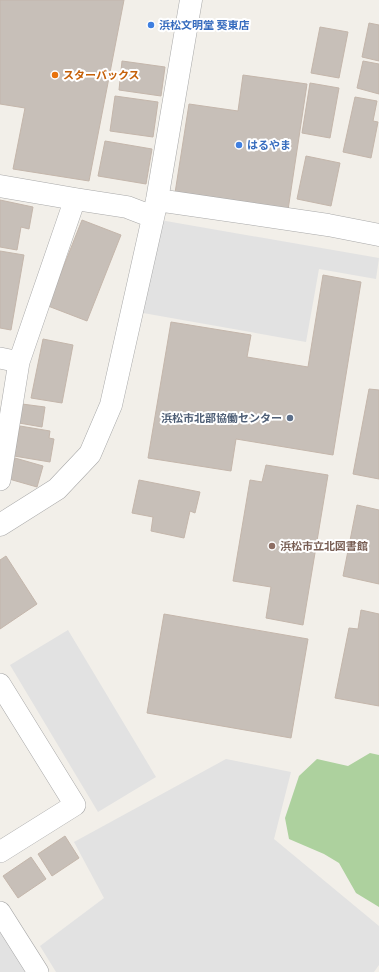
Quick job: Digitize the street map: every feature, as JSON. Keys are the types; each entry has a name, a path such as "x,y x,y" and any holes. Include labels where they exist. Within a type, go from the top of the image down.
{"street":[{"path":"0,525 57,489 90,454 112,405 155,208 191,0"},
{"path":"0,186 127,207 155,208 328,225 379,235"},
{"path":"0,480 10,360 75,199"},
{"path":"0,684 75,805 0,852"},
{"path":"0,912 38,972"}],"green space":[{"path":"370,753 379,755 379,907 356,893 339,863 324,854 289,839 285,818 299,776 317,759 348,766"}],"shaded area":[{"path":"160,220 379,258 376,279 319,269 306,342 143,313"},
{"path":"68,630 156,777 98,812 10,665"},
{"path":"226,759 291,772 274,839 379,926 379,965 374,972 56,972 40,946 104,898 74,842"},
{"path":"0,930 26,972 0,972"}],"building":[{"name":"スターバックス","path":"0,0 124,0 89,181 13,169 25,108 0,104"},
{"path":"369,23 379,25 379,61 362,57"},
{"path":"320,27 348,32 339,78 311,73"},
{"path":"122,61 165,67 161,96 119,90"},
{"path":"363,61 379,64 379,94 357,88"},
{"path":"243,75 307,84 288,210 175,193 189,104 238,111"},
{"path":"310,83 339,88 330,138 302,133"},
{"path":"115,96 158,102 153,137 110,131"},
{"path":"355,97 377,101 373,121 378,122 371,158 343,152"},
{"path":"105,141 152,149 146,184 98,176"},
{"path":"306,156 340,163 331,206 297,199"},
{"path":"0,200 33,207 29,229 21,227 17,250 0,247"},
{"path":"82,220 121,235 87,321 48,306"},
{"path":"0,251 24,255 11,330 0,328"},
{"path":"323,275 361,282 333,455 236,439 231,471 148,458 171,322 251,335 247,357 308,367"},
{"path":"43,339 73,345 62,403 31,398"},
{"path":"369,389 379,390 379,479 353,474"},
{"path":"22,404 45,407 42,427 19,423"},
{"path":"20,426 50,431 49,438 54,439 50,462 14,456"},
{"path":"15,458 43,466 37,487 9,479"},
{"path":"266,465 328,475 303,625 266,618 271,587 233,581 250,480 262,482"},
{"path":"139,480 200,492 195,513 190,511 184,538 151,531 153,517 132,513"},
{"path":"357,505 379,510 379,584 343,576"},
{"path":"6,556 37,604 0,629 0,560"},
{"path":"361,610 379,614 379,706 335,698 349,628 358,629"},
{"path":"164,614 308,639 291,738 147,713"},
{"path":"65,836 79,858 52,876 38,854"},
{"path":"31,857 46,879 18,898 3,876"}],"place":[{"name":"浜松文明堂 葵東店","path":"151,25"},
{"name":"スターバックス","path":"55,75"},
{"name":"はるやま","path":"239,145"},
{"name":"浜松市北部協働センター","path":"290,418"},
{"name":"浜松市立北図書館","path":"272,546"}]}
